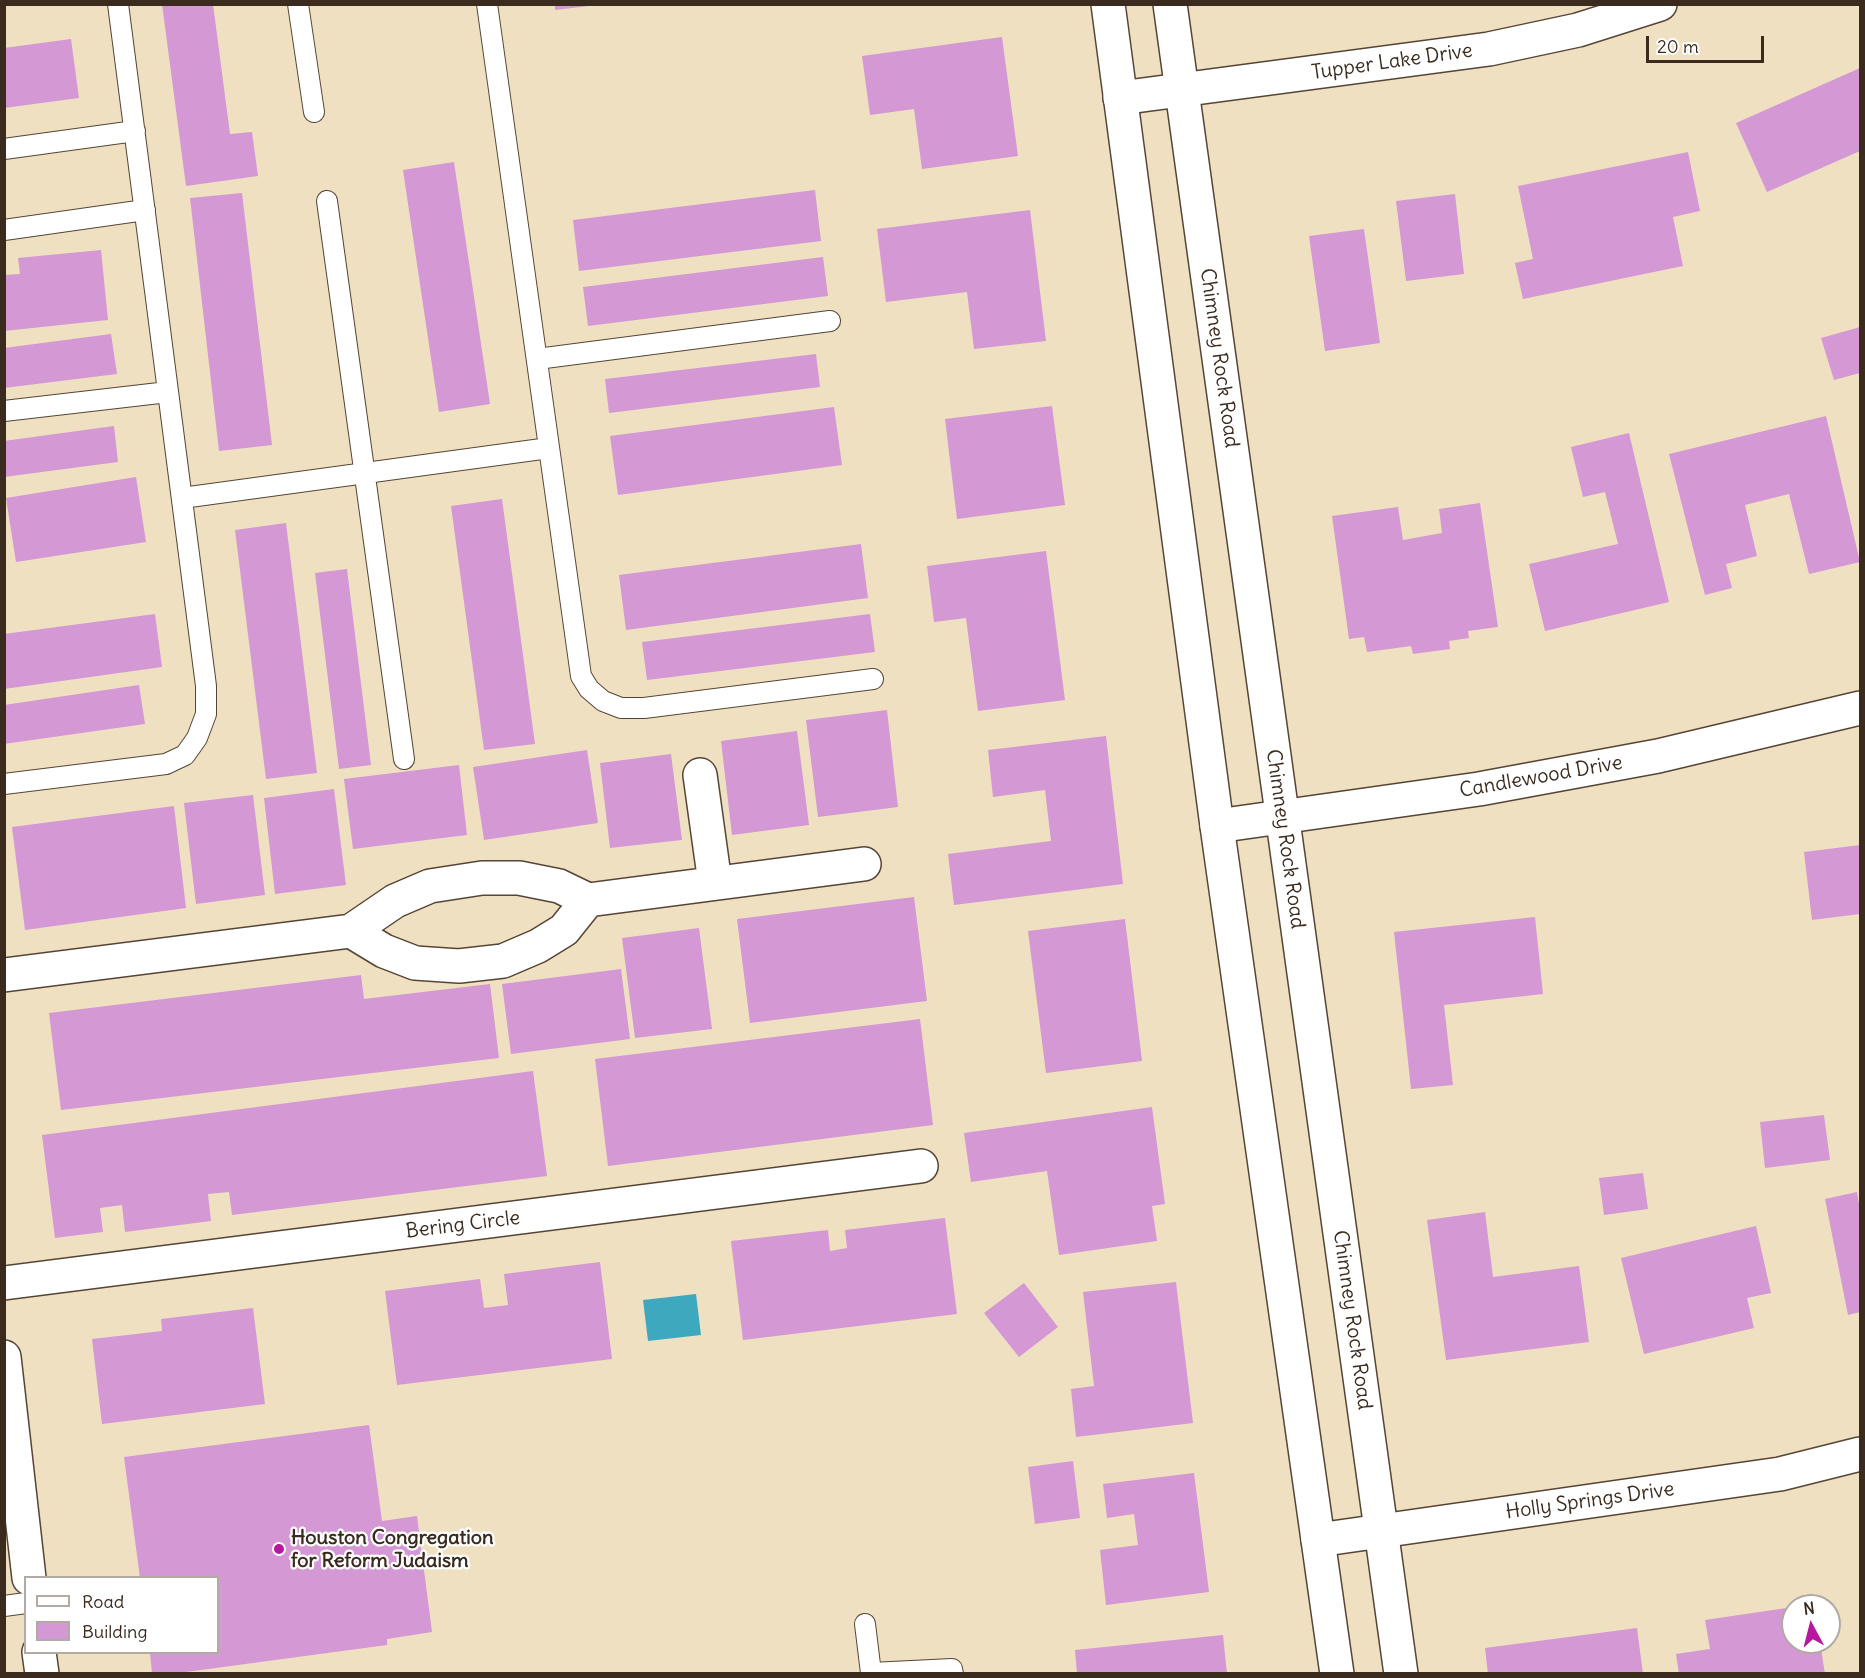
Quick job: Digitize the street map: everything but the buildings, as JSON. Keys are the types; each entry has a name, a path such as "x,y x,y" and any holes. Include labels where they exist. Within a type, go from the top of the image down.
{"street":[{"path":"1108,4 1217,826 1337,1674"},
{"name":"Chimney Rock Road","path":"1170,4 1401,1674"},
{"name":"Tupper Lake Drive","path":"1120,98 1490,49 1578,30 1660,4"},
{"name":"Candlewood Drive","path":"1217,826 1479,789 1658,756 1860,708"},
{"path":"699,775 715,883"},
{"path":"4,975 351,931 395,901 430,886 482,878 519,878 559,886 588,900 864,864"},
{"path":"351,931 384,951 415,963 459,966 503,961 538,946 564,930 588,900"},
{"name":"Bering Circle","path":"4,1283 921,1166"},
{"path":"4,1357 29,1576"},
{"name":"Holly Springs Drive","path":"1318,1540 1780,1474 1860,1454"},
{"path":"39,1654 42,1674"}],"lane":[{"path":"4,784 166,764 185,755 197,738 206,714 206,686 118,4"},
{"path":"298,4 314,112"},
{"path":"487,4 581,676 589,689 603,701 621,708 644,708 873,679"},
{"path":"4,149 135,131"},
{"path":"327,201 404,759"},
{"path":"4,230 145,210"},
{"path":"537,359 830,321"},
{"path":"4,411 168,392"},
{"path":"182,498 549,448"},
{"path":"4,1606 24,1603"},
{"path":"865,1624 870,1673 952,1669 953,1674"}],"water":[{"path":"696,1294 701,1335 648,1341 643,1300"}],"place":[{"name":"Houston Congregation for Reform Judaism","path":"279,1549"}]}
